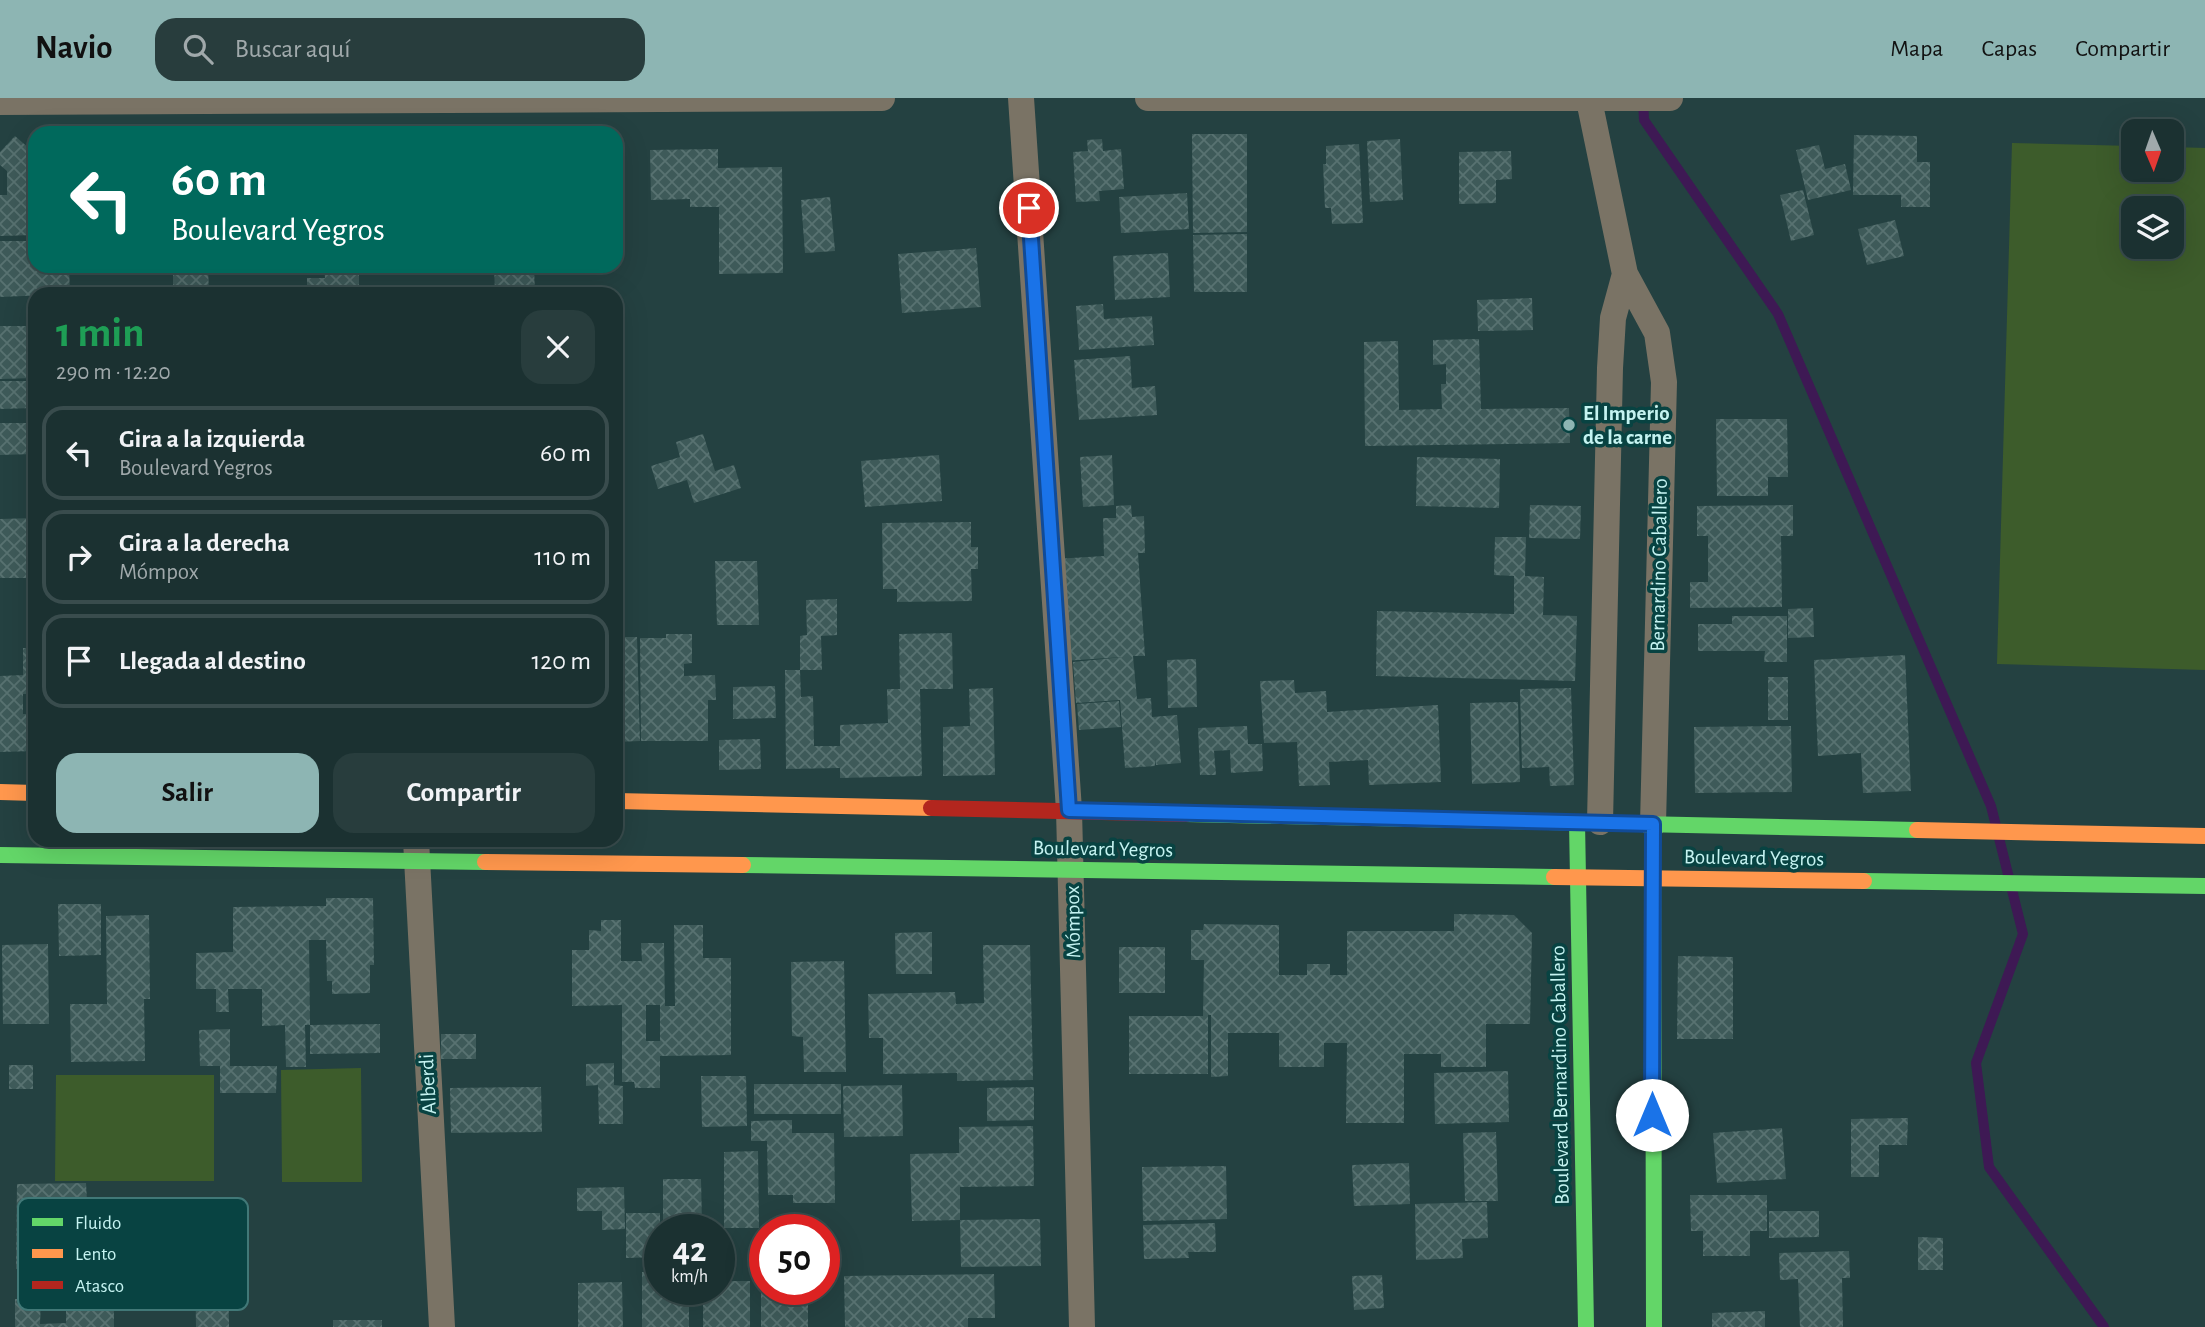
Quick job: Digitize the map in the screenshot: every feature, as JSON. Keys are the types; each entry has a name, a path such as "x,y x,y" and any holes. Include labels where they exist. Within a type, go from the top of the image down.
{"main road":[{"path":"0,792 28,793"},
{"name":"Boulevard Yegros","path":"623,801 2205,836"},
{"name":"Boulevard Bernardino Caballero","path":"1586,1327 1577,877 1588,822"},
{"path":"1653,824 1650,877 1654,1327"},
{"name":"Boulevard Yegros","path":"0,855 416,850 1072,870 2205,886"}],"street":[{"path":"0,102 882,98"},
{"name":"Mómpox","path":"1021,98 1072,870 1082,1327"},
{"path":"1148,98 1670,98"},
{"name":"Bernardino Caballero","path":"1589,100 1625,274 1657,333 1664,382 1653,824"},
{"name":"Bernardino Caballero","path":"1588,822 1613,318 1625,274"},
{"name":"Alberdi","path":"416,850 442,1327"}],"green space":[{"path":"2012,143 2121,146 2121,182 2184,182 2184,147 2205,148 2205,670 1997,664"},
{"path":"361,1068 362,1182 282,1182 281,1070"},
{"path":"56,1075 214,1075 214,1181 55,1181"}],"building":[{"path":"1192,134 1247,134 1247,232 1193,233"},
{"path":"1854,135 1917,136 1917,162 1930,162 1930,207 1901,207 1901,195 1853,195"},
{"path":"15,136 28,147 28,235 0,236 0,195 7,195 7,171 0,165 0,152"},
{"path":"1102,139 1103,151 1121,149 1124,189 1099,191 1100,201 1076,202 1073,152 1088,151 1087,140"},
{"path":"1400,139 1403,200 1370,202 1367,141"},
{"path":"1359,144 1363,223 1332,224 1331,208 1325,208 1323,164 1326,164 1326,146"},
{"path":"1819,145 1825,169 1845,164 1851,190 1808,200 1796,150"},
{"path":"718,149 718,168 782,167 783,273 719,274 719,207 690,207 690,199 651,200 650,150"},
{"path":"1511,151 1512,179 1496,180 1496,203 1459,204 1459,152"},
{"path":"1803,190 1814,235 1791,241 1780,195"},
{"path":"1187,193 1189,229 1121,233 1119,197"},
{"path":"830,197 835,251 805,253 801,200"},
{"path":"1895,220 1904,256 1867,265 1858,229"},
{"path":"1247,234 1247,292 1194,292 1193,235"},
{"path":"0,241 28,241 28,273 69,273 70,287 28,287 28,296 0,297"},
{"path":"976,248 981,307 902,313 898,254"},
{"path":"1168,253 1170,297 1115,300 1113,256"},
{"path":"173,273 208,273 209,287 173,287"},
{"path":"325,273 359,273 359,287 307,287 307,278 325,278"},
{"path":"494,273 534,273 535,287 495,287"},
{"path":"1532,298 1533,330 1478,331 1477,300"},
{"path":"1103,304 1104,319 1152,316 1154,345 1079,350 1076,306"},
{"path":"0,326 28,326 28,378 0,379"},
{"path":"1479,339 1481,409 1569,408 1570,443 1365,446 1364,342 1398,341 1399,410 1442,409 1441,384 1446,384 1446,364 1433,365 1433,340"},
{"path":"1130,356 1132,388 1155,386 1157,415 1079,420 1074,360"},
{"path":"0,381 28,381 28,408 0,409"},
{"path":"1716,419 1787,419 1788,477 1768,477 1768,496 1717,496"},
{"path":"0,423 28,423 28,454 0,455"},
{"path":"703,434 715,471 734,465 741,488 694,503 687,480 658,489 651,466 680,457 676,442"},
{"path":"939,455 942,501 865,507 861,461"},
{"path":"1112,455 1114,505 1083,507 1080,457"},
{"path":"1417,457 1500,459 1499,508 1416,506"},
{"path":"1131,505 1132,517 1144,516 1145,553 1138,553 1145,656 1133,656 1137,699 1151,698 1152,717 1177,715 1181,763 1156,765 1155,758 1155,766 1125,768 1120,700 1076,703 1073,662 1123,657 1063,661 1055,559 1104,556 1103,518 1116,518 1116,506"},
{"path":"1530,505 1581,506 1580,539 1529,538"},
{"path":"1793,505 1793,536 1781,536 1782,607 1690,608 1690,582 1708,582 1708,536 1697,536 1697,506"},
{"path":"28,518 28,578 0,578 0,519"},
{"path":"971,522 971,547 978,547 978,569 971,569 972,601 897,602 897,589 883,589 882,523"},
{"path":"1495,537 1526,537 1525,576 1544,577 1543,615 1577,616 1575,681 1376,676 1377,611 1514,614 1514,576 1494,575"},
{"path":"715,561 757,561 759,625 717,625"},
{"path":"837,599 837,635 821,636 822,670 800,670 800,636 807,635 806,600"},
{"path":"1813,608 1814,637 1788,638 1788,609"},
{"path":"1732,616 1787,616 1787,662 1764,662 1765,651 1698,651 1698,624 1732,624"},
{"path":"952,633 953,689 920,689 922,776 840,778 840,768 786,769 785,670 800,670 801,697 813,696 814,746 840,746 840,725 888,723 887,689 900,689 899,634"},
{"path":"666,634 692,634 692,663 684,664 684,676 715,675 716,700 708,700 708,741 641,741 640,638 666,638"},
{"path":"623,637 637,637 640,741 623,742"},
{"path":"23,648 28,648 28,694 23,694 23,714 28,714 28,751 0,752 0,676 23,675"},
{"path":"1905,655 1911,791 1863,793 1861,753 1818,756 1814,660"},
{"path":"1196,659 1197,707 1168,708 1167,660"},
{"path":"1768,677 1788,677 1788,720 1768,720"},
{"path":"1294,680 1295,693 1326,691 1327,712 1438,705 1441,782 1369,785 1368,760 1329,762 1330,785 1299,786 1297,742 1264,743 1260,681"},
{"path":"775,686 776,718 733,719 733,687"},
{"path":"993,688 995,775 943,776 943,727 970,726 969,689"},
{"path":"1571,688 1574,785 1550,786 1549,767 1522,768 1520,689"},
{"path":"1119,701 1121,727 1079,730 1077,704"},
{"path":"1518,702 1520,782 1472,784 1470,703"},
{"path":"1247,726 1248,744 1262,744 1263,771 1231,773 1230,750 1214,751 1216,775 1200,775 1198,728"},
{"path":"1791,726 1792,792 1695,793 1694,727"},
{"path":"760,739 761,769 719,770 719,740"},
{"path":"326,898 373,898 374,965 370,965 370,993 332,994 332,981 327,981 326,940 309,940 310,1025 305,1025 306,1067 286,1067 285,1025 262,1026 262,989 228,989 229,1012 216,1012 216,989 196,989 196,953 233,952 233,907 326,906"},
{"path":"58,904 101,904 101,955 59,956"},
{"path":"1454,914 1514,915 1532,933 1530,1024 1486,1024 1486,1067 1441,1067 1441,1054 1404,1054 1404,1123 1346,1123 1347,1043 1324,1043 1324,1067 1279,1067 1279,1033 1228,1033 1228,1076 1211,1077 1211,1015 1208,1015 1208,1074 1129,1074 1129,1016 1203,1016 1204,960 1191,960 1191,930 1203,930 1204,924 1279,925 1279,975 1307,975 1307,964 1330,964 1330,975 1347,975 1347,931 1454,931"},
{"path":"149,915 150,999 144,999 145,1061 71,1062 70,1004 107,1004 106,916"},
{"path":"601,920 621,920 621,961 642,961 641,943 664,943 665,1006 675,1006 674,925 703,925 703,958 731,958 731,1055 660,1056 660,1088 635,1088 634,1082 622,1082 622,1005 572,1006 572,950 589,950 589,930 601,931","holes":["646,1005 660,1005 660,1041 646,1041"]},
{"path":"932,932 932,974 896,974 895,933"},
{"path":"48,944 49,1024 3,1024 2,945"},
{"path":"983,945 1030,945 1033,1080 957,1081 957,1073 883,1074 883,1038 869,1038 868,994 955,992 956,1004 984,1003"},
{"path":"1119,947 1165,947 1165,993 1119,993"},
{"path":"1678,956 1733,957 1733,1039 1677,1039"},
{"path":"844,961 846,1072 804,1072 803,1037 792,1036 791,962"},
{"path":"380,1024 380,1053 310,1054 310,1025"},
{"path":"230,1029 230,1066 277,1066 276,1093 220,1093 220,1066 200,1066 199,1030"},
{"path":"441,1034 476,1034 476,1059 441,1059"},
{"path":"614,1063 614,1085 623,1086 623,1124 599,1124 598,1085 586,1086 586,1064"},
{"path":"9,1065 33,1065 33,1089 9,1089"},
{"path":"1508,1071 1509,1122 1435,1124 1434,1073"},
{"path":"701,1076 746,1076 747,1126 702,1127"},
{"path":"754,1084 841,1084 841,1114 754,1114"},
{"path":"902,1085 903,1136 844,1137 843,1086"},
{"path":"541,1087 542,1132 451,1133 450,1088"},
{"path":"1034,1087 1034,1120 987,1121 987,1088"},
{"path":"1908,1118 1907,1145 1879,1145 1879,1177 1851,1177 1851,1119"},
{"path":"792,1120 792,1133 834,1133 835,1203 793,1203 793,1195 768,1195 767,1141 751,1141 751,1121"},
{"path":"1033,1126 1034,1186 960,1187 960,1220 912,1221 910,1154 959,1153 959,1127"},
{"path":"1782,1128 1786,1179 1717,1183 1713,1133"},
{"path":"1496,1132 1498,1201 1465,1201 1463,1133"},
{"path":"758,1151 759,1214 749,1214 749,1228 735,1228 735,1214 724,1214 724,1152"},
{"path":"1409,1163 1410,1204 1354,1206 1352,1165"},
{"path":"1226,1166 1227,1219 1143,1221 1142,1167"},
{"path":"663,1179 701,1179 702,1214 663,1214"},
{"path":"86,1183 87,1198 18,1198 16,1269 17,1184"},
{"path":"624,1187 625,1229 602,1230 602,1211 577,1211 577,1188"},
{"path":"1690,1195 1767,1195 1767,1231 1750,1231 1750,1256 1703,1256 1703,1231 1691,1231"},
{"path":"1487,1202 1488,1238 1462,1239 1463,1258 1416,1260 1415,1204"},
{"path":"1769,1211 1819,1211 1819,1237 1769,1238"},
{"path":"626,1213 660,1213 644,1214 644,1257 626,1258"},
{"path":"1040,1219 1041,1266 961,1267 960,1220"},
{"path":"1215,1223 1216,1252 1188,1252 1189,1258 1144,1259 1143,1225"},
{"path":"1918,1237 1943,1238 1943,1270 1918,1270"},
{"path":"1849,1251 1850,1278 1842,1278 1843,1327 1800,1327 1798,1279 1780,1280 1779,1253"},
{"path":"644,1272 644,1305 689,1305 689,1327 642,1327"},
{"path":"994,1274 995,1318 968,1318 968,1327 845,1327 844,1276"},
{"path":"1382,1275 1384,1308 1354,1310 1352,1276"},
{"path":"735,1281 749,1281 750,1327 703,1327 703,1305 735,1305"},
{"path":"622,1282 623,1327 578,1327 578,1283"},
{"path":"15,1299 18,1299 18,1310 41,1310 40,1324 66,1323 66,1310 114,1310 114,1327 15,1327"},
{"path":"761,1305 808,1305 808,1327 761,1327"},
{"path":"196,1310 229,1310 229,1327 196,1327"},
{"path":"1765,1311 1765,1327 1712,1327 1712,1313"},
{"path":"333,1320 382,1320 382,1327 333,1327"}],"waterway":[{"path":"1643,98 1644,120 1778,314 1991,806 2023,934 1976,1063 1989,1167 2104,1327"}],"traffic: fast":[{"path":"1186,814 1917,830"},
{"path":"1577,822 1586,1327"},
{"path":"1653,824 1654,1327"},
{"path":"0,855 485,862"},
{"path":"743,865 1554,877"},
{"path":"1864,881 2205,886"}],"traffic: slow":[{"path":"0,792 28,793"},
{"path":"623,801 931,808"},
{"path":"1917,830 2205,836"},
{"path":"485,862 743,865"},
{"path":"1554,877 1864,881"}],"traffic: jam":[{"path":"931,808 1186,814"}],"place":[{"name":"El Imperio de la carne","path":"1569,425"}],"route":[{"path":"1029,208 1069,810 1653,824 1650,877 1652,1115"}]}
